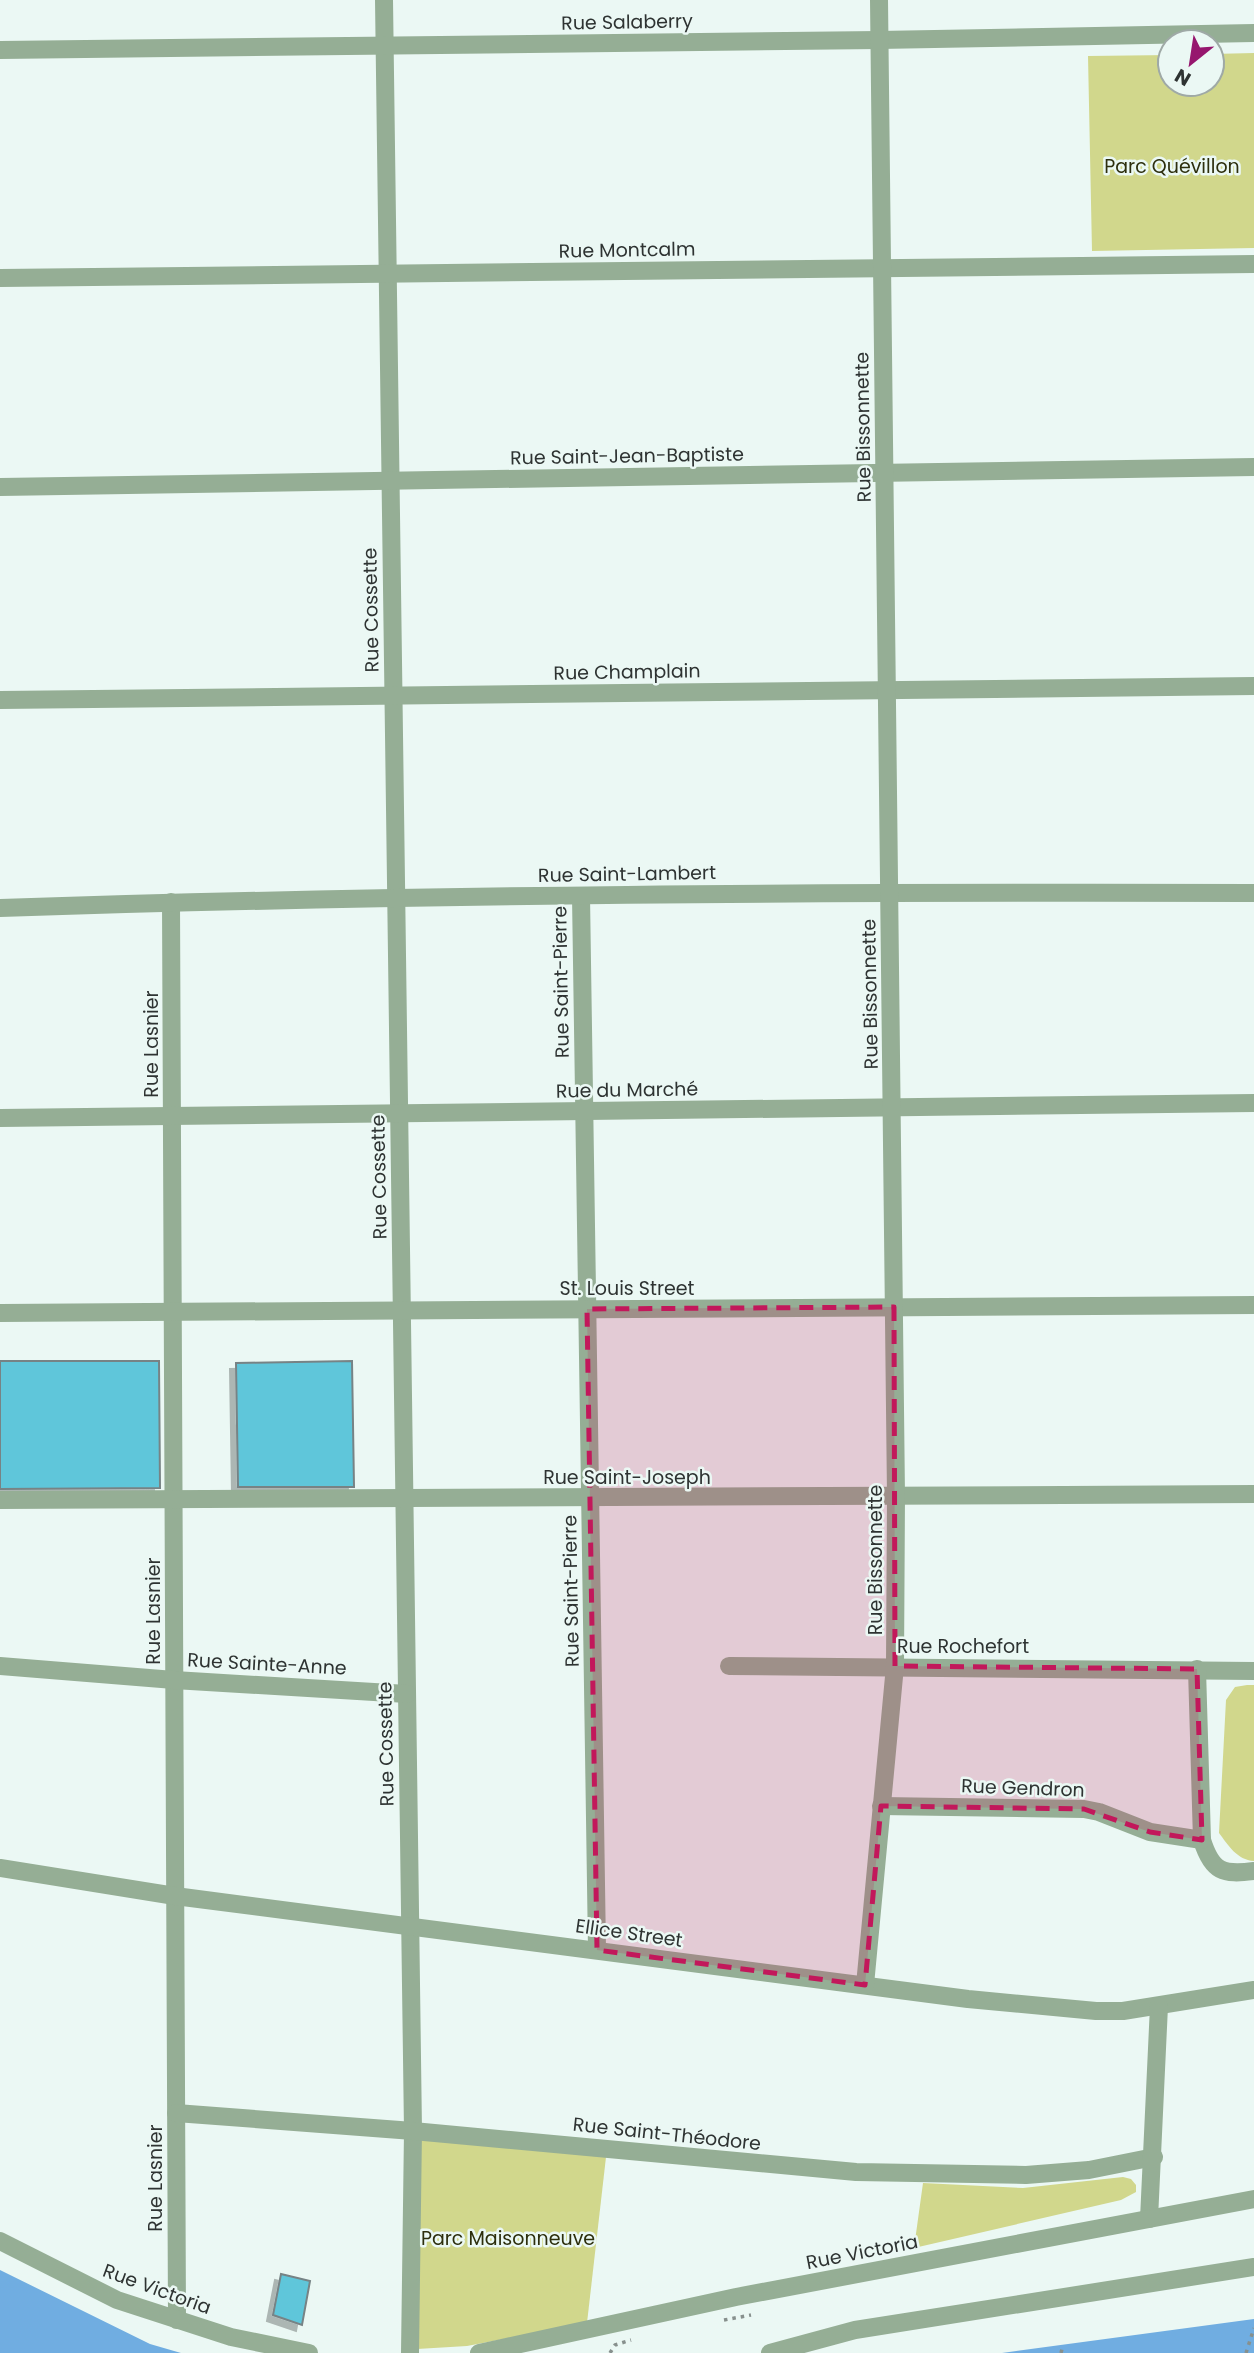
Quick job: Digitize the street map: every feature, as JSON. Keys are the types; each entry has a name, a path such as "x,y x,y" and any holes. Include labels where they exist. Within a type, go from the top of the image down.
{"street":[{"name":"Rue Cossette","path":"384,0 413,2131 410,2353"},
{"name":"Rue Bissonnette","path":"865,1985 895,1666 896,1496 879,0"},
{"name":"Rue Salaberry","path":"0,50 1254,33"},
{"name":"Rue Montcalm","path":"0,278 1254,264"},
{"name":"Rue Saint-Jean-Baptiste","path":"0,486 1254,467"},
{"name":"Rue Champlain","path":"0,699 1254,686"},
{"name":"Rue Saint-Lambert","path":"0,908 172,902 889,892 1254,893"},
{"name":"Rue Saint-Pierre","path":"581,896 597,1950"},
{"name":"Rue Lasnier","path":"172,902 177,2320"},
{"name":"Rue du Marché","path":"0,1118 1254,1103"},
{"name":"St. Louis Street","path":"0,1313 1254,1305"},
{"name":"Rue Saint-Joseph","path":"0,1500 1254,1494"},
{"name":"Rue Sainte-Anne","path":"0,1666 407,1694"},
{"name":"Rue Rochefort","path":"729,1666 1254,1671"},
{"path":"1196,1669 1202,1840 1209,1861 1218,1869 1227,1873 1254,1871"},
{"name":"Rue Gendron","path":"881,1806 1084,1809 1099,1812 1150,1832 1202,1840"},
{"name":"Ellice Street","path":"0,1868 175,1896 968,1999 1123,2011 1254,1990"},
{"path":"1149,2218 1154,2157 1159,2006"},
{"name":"Rue Saint-Théodore","path":"176,2113 413,2131 856,2172 1026,2175 1089,2171 1154,2157"},
{"name":"Rue Victoria","path":"479,2353 526,2348 736,2297 1254,2199"},
{"name":"Rue Victoria","path":"0,2241 117,2300 231,2337 309,2353"},
{"path":"771,2353 855,2330 1254,2267"}],"path":[{"path":"1246,2353 1254,2328"},
{"path":"1061,2353 1063,2345"}],"highlighted area":[{"path":"894,1307 895,1666 1197,1669 1202,1840 1150,1832 1084,1809 881,1806 865,1985 597,1950 587,1309"}],"green space":[{"name":"Parc Quévillon","path":"1254,53 1254,248 1092,251 1088,56 1156,55 1156,98 1226,98 1226,54"},
{"path":"1254,1685 1254,1861 1238,1855 1219,1833 1226,1700 1235,1687"},
{"name":"Parc Maisonneuve","path":"421,2140 606,2157 587,2323 467,2346 417,2349"},
{"path":"1123,2177 1131,2179 1136,2185 1136,2192 1121,2200 914,2248 923,2183 1023,2188"}],"water":[{"path":"0,2270 150,2344 181,2353 0,2353"},
{"path":"1254,2319 1254,2353 1002,2353"}],"building":[{"path":"0,1361 159,1361 160,1488 0,1489"},
{"path":"352,1361 354,1487 238,1487 236,1363"},
{"path":"281,2274 310,2281 302,2325 273,2315"}]}
